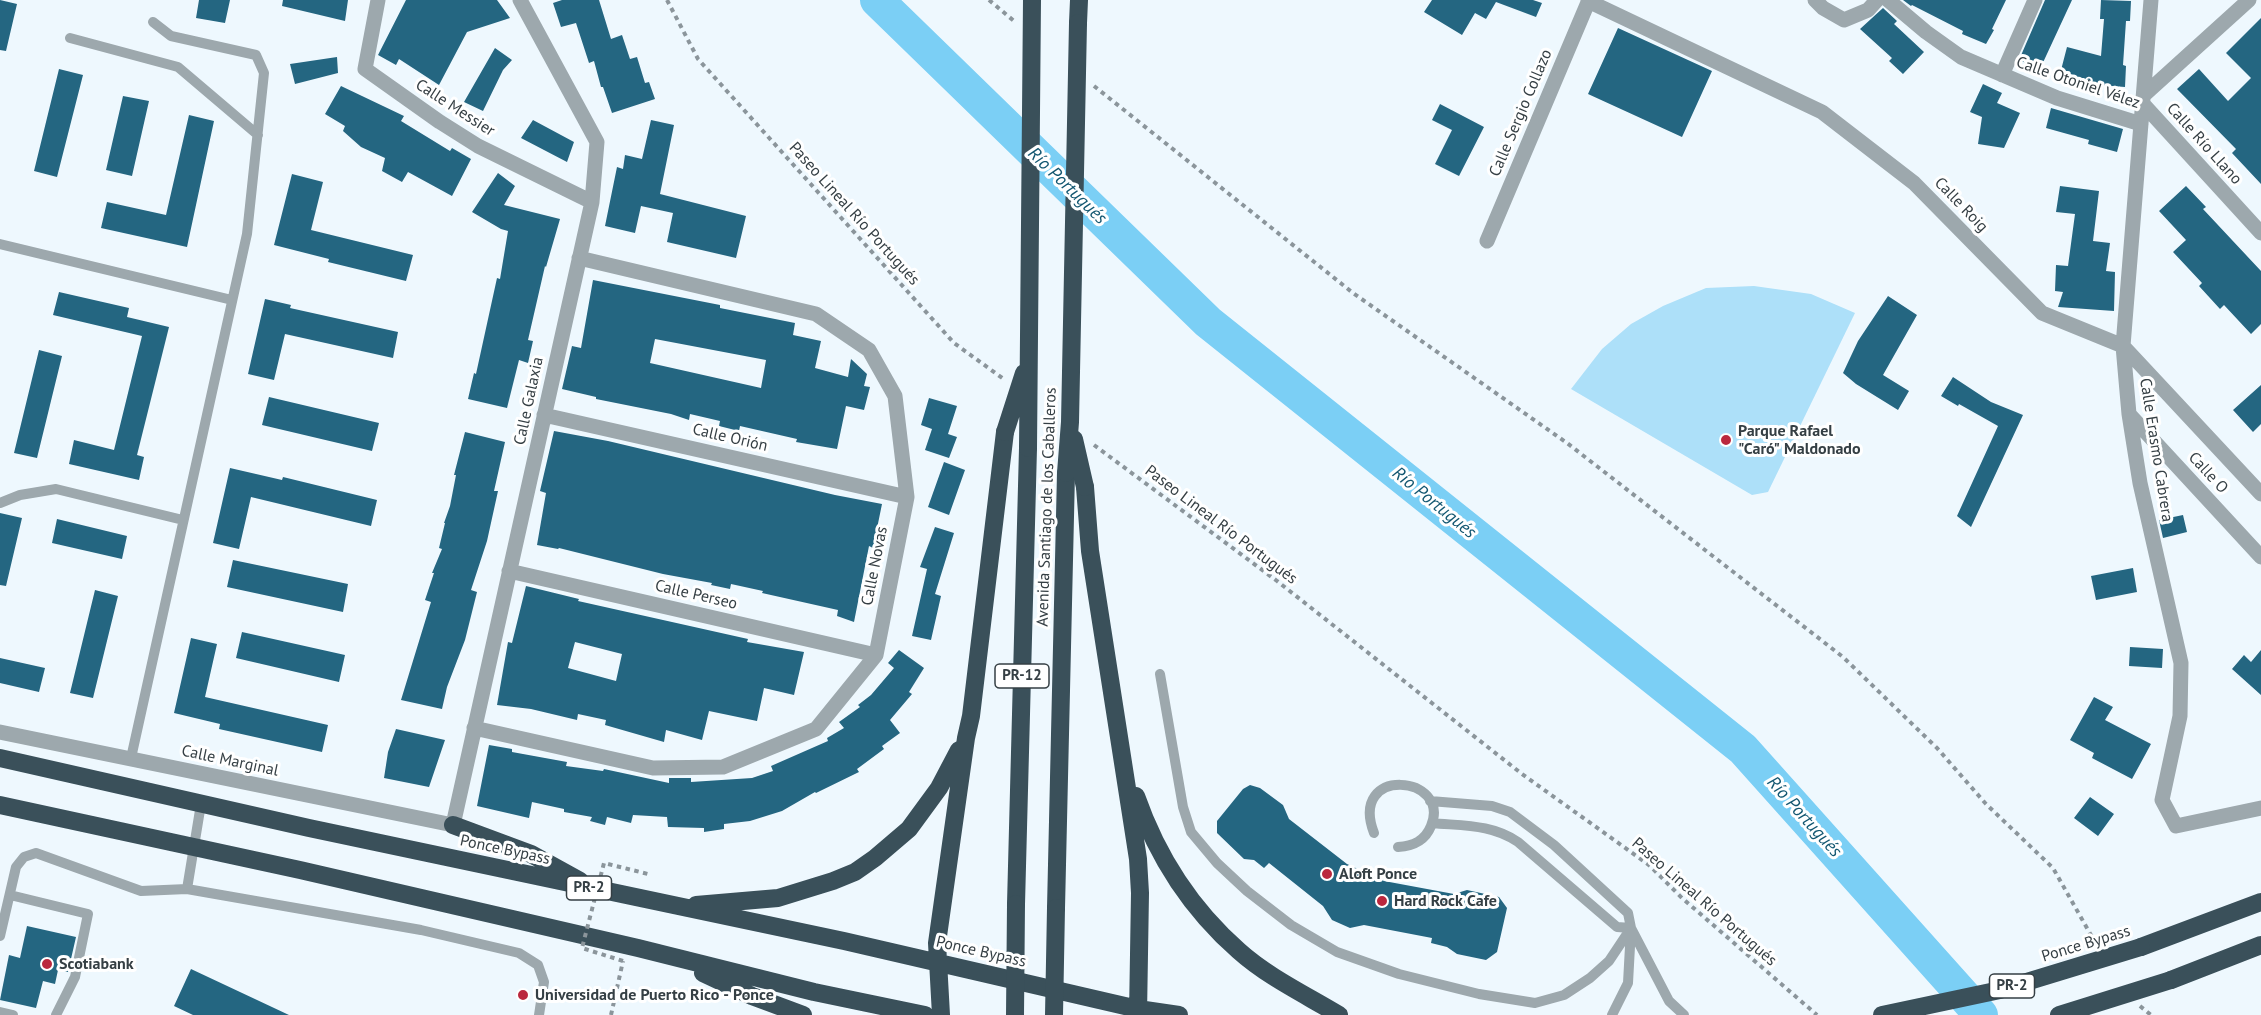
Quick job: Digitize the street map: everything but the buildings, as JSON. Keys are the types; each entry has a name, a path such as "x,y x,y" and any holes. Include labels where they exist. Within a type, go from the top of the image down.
{"highway":[{"name":"Avenida Santiago de los Caballeros","path":"1015,1015 1030,354 1032,0"},
{"name":"Avenida Santiago de los Caballeros","path":"1054,1015 1079,0"},
{"path":"941,1015 937,943 971,716 1005,432 1030,354"},
{"path":"1070,422 1085,487 1090,551 1138,859 1140,893 1138,1012"},
{"path":"678,907 778,898 855,872 909,829 939,788 966,738"},
{"name":"Ponce Bypass","path":"0,758 201,804 938,962 1138,1012 1179,1015"},
{"path":"1123,760 1159,851 1182,887 1208,920 1240,952 1286,984 1339,1015"},
{"path":"0,805 660,954 814,992 925,1015"},
{"path":"453,825 531,854 571,874 592,889"},
{"name":"Ponce Bypass","path":"1882,1015 2000,990 2141,947 2261,902"},
{"path":"2059,1015 2170,980 2261,945"},
{"path":"660,954 752,996 803,1015"}],"street":[{"name":"Calle Messier","path":"378,0 365,69 478,146 592,202"},
{"name":"Calle Galaxia","path":"453,825 592,202 597,142 520,0"},
{"name":"Calle Sergio Collazo","path":"1487,241 1588,0"},
{"name":"Calle Roig","path":"1588,0 1822,112 1914,183 2042,313 2123,345 2261,494"},
{"path":"1815,0 1823,8 1844,20 1868,10 1878,0"},
{"name":"Calle Otoniel Vélez","path":"1888,0 1926,32 1961,57 2057,98 2141,124"},
{"name":"Calle Otoniel Vélez","path":"2002,75 2035,0"},
{"name":"Calle Erasmo Cabrera","path":"2151,0 2123,345 2129,414 2140,483 2181,663 2180,716 2162,800 2176,826 2261,808"},
{"path":"2144,100 2249,0"},
{"name":"Calle Río Llano","path":"2144,100 2261,233"},
{"name":"Calle Novas","path":"474,728 653,768 723,767 816,729 876,655 907,497 895,396 869,350 816,314 579,258"},
{"name":"Calle O","path":"2129,414 2261,557"},
{"name":"Calle Orión","path":"544,415 907,497"},
{"name":"Calle Perseo","path":"509,571 876,655"},
{"name":"Calle Marginal","path":"0,732 453,825"}],"lane":[{"path":"131,758 247,234 264,73 256,55 171,36 153,22"},
{"path":"70,38 178,67 258,135"},
{"path":"0,244 231,300"},
{"path":"0,502 20,495 56,489 183,520"},
{"path":"1160,674 1183,807 1191,832 1217,864 1247,891 1291,925 1337,952 1398,974 1479,994 1535,1002 1564,995 1590,978 1609,961 1631,928"},
{"path":"1374,833 1369,820 1369,810 1372,800 1379,792 1396,783 1416,787 1430,801 1433,812 1432,823 1428,833 1420,841 1411,846 1398,847"},
{"path":"1430,801 1492,806 1510,812 1554,845 1628,913 1631,928 1628,983 1612,1015"},
{"path":"187,889 201,804"},
{"path":"1432,823 1494,829 1505,834 1518,842 1617,927 1631,928"},
{"path":"0,936 16,867 24,857 36,853 141,891 187,889 421,930 519,953 538,965 543,982 539,1015"},
{"path":"10,896 88,914 75,976 56,1015"},
{"path":"1631,928 1669,1001 1684,1015"},
{"path":"0,1012 13,1015"}],"path":[{"name":"Paseo Lineal Río Portugués","path":"667,0 698,59 954,343 1010,384"},
{"path":"989,0 1017,24"},
{"path":"1090,82 1353,293 1568,443 1843,657 1937,748 1986,804 2053,868 2098,950"},
{"name":"Paseo Lineal Río Portugués","path":"1085,439 1286,588 1522,774 1648,865 1682,898 1817,1015"},
{"path":"611,1015 623,961 582,948 603,862 648,874"},
{"path":"2145,1012 2151,1015"}],"shaded area":[{"name":"Parque Rafael \"Caró\" Maldonado","path":"1754,286 1811,294 1855,313 1768,492 1752,495 1571,389 1602,349 1631,324 1663,306 1706,288"}],"waterway":[{"name":"Río Portugués","path":"877,0 1208,322 1743,749 1981,1015"}],"place":[{"name":"Parque Rafael \"Caró\" Maldonado","path":"1726,440"},
{"name":"Aloft Ponce","path":"1327,874"},
{"name":"Hard Rock Cafe","path":"1382,901"},
{"name":"Scotiabank","path":"47,964"},
{"name":"Universidad de Puerto Rico - Ponce","path":"523,995"}]}
